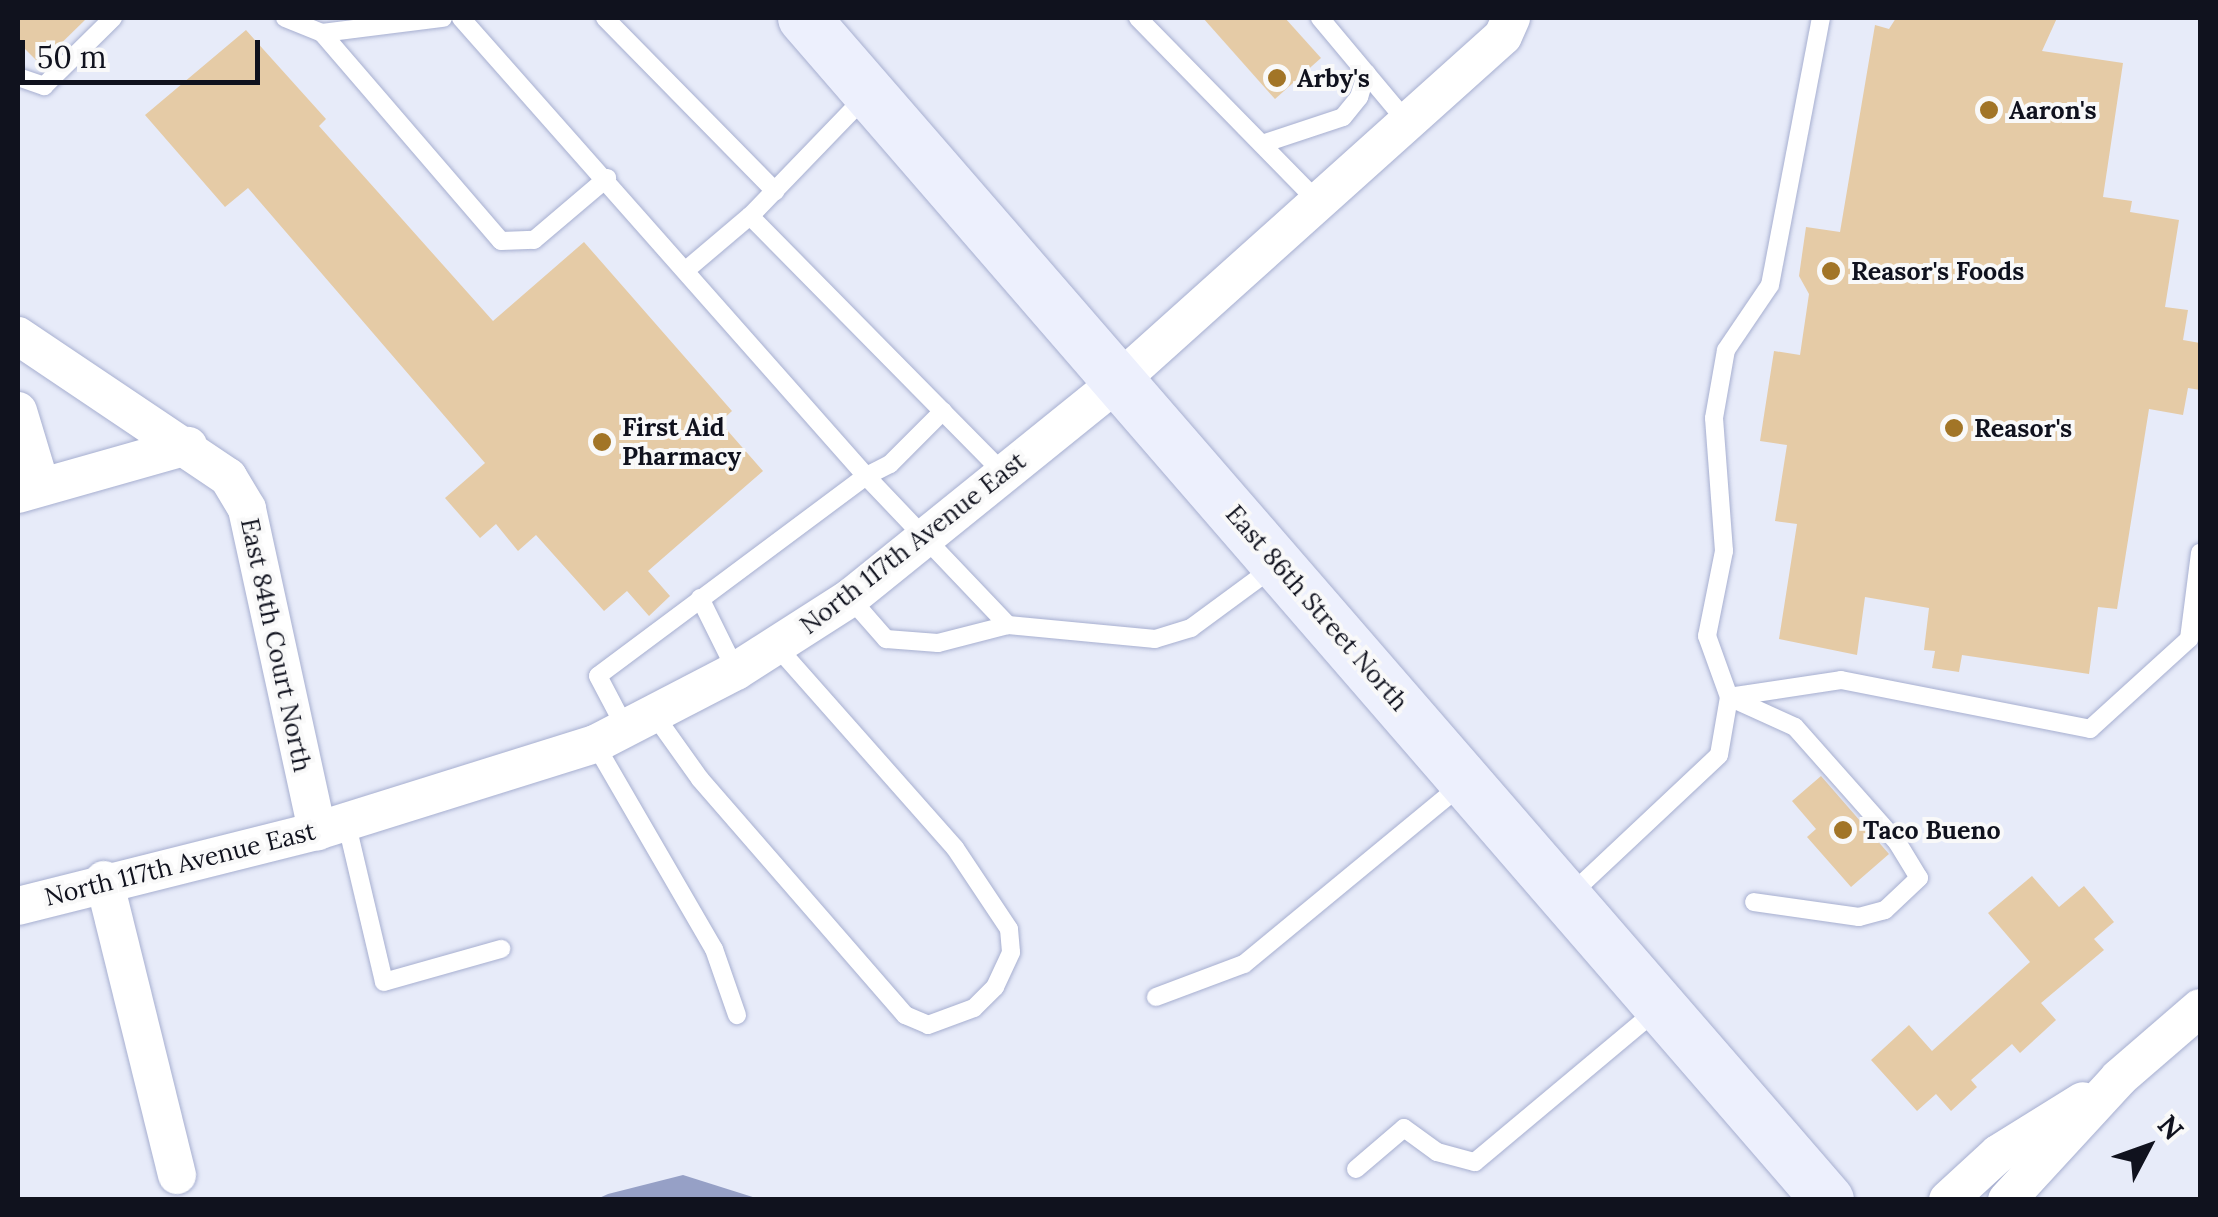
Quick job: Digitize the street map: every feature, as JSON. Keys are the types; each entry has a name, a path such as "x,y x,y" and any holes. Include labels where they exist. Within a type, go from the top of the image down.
{"main road":[{"name":"East 86th Street North","path":"804,18 1121,379 1828,1200"}],"street":[{"name":"North 117th Avenue East","path":"18,906 104,880 331,826 625,728 736,670 850,598 1121,379 1504,36 1511,18"},
{"name":"East 84th Court North","path":"18,336 188,446 228,477 247,509 331,826"},
{"path":"18,411 30,490 188,446"},
{"path":"104,880 176,1175"},
{"path":"2007,1200 2120,1078 2200,1008"},
{"path":"1948,1200 1998,1154 2120,1078"}],"lane":[{"path":"18,76 44,86 113,18"},
{"path":"284,18 322,34 501,240 534,240 606,178"},
{"path":"322,34 443,18"},
{"path":"461,18 866,476 1008,625"},
{"path":"604,18 775,190"},
{"path":"1141,18 1318,202"},
{"path":"1320,18 1407,122"},
{"path":"1568,898 1719,755 1729,697 1707,636 1724,551 1714,418 1726,350 1770,285 1821,18"},
{"path":"1262,144 1343,118 1360,97 1366,72"},
{"path":"686,270 750,216 870,92"},
{"path":"750,216 1004,474"},
{"path":"737,1015 625,728 598,676 866,476 890,464 942,411"},
{"path":"1729,697 1840,680 2090,729 2189,639 2200,553"},
{"path":"850,598 886,639 938,643 1008,625 1155,639 1191,628 1278,563"},
{"path":"700,598 736,670"},
{"path":"625,728 700,779 905,1015 928,1026 962,1015 995,988 1011,952 1009,929 955,848 776,646"},
{"path":"1729,697 1795,727 1897,842 1919,878 1885,910 1859,917 1754,902"},
{"path":"1156,997 1244,964 1466,780"},
{"path":"331,826 384,982 501,949"},
{"path":"1356,1169 1404,1128 1437,1152 1475,1162 1661,1006"}],"water":[{"path":"683,1175 759,1199 597,1199 608,1194"}],"building":[{"path":"18,18 87,18 40,64 18,42"},
{"name":"Arby's","path":"1203,18 1285,18 1321,58 1275,99"},
{"name":"Reasor's","path":"1896,18 2057,18 2042,51 2123,63 2103,197 2132,201 2130,212 2179,220 2165,307 2188,310 2183,340 2200,343 2200,390 2188,388 2183,415 2149,409 2117,609 2098,607 2089,674 1962,655 1959,672 1932,668 1935,651 1924,650 1929,608 1865,597 1857,655 1779,639 1797,524 1775,521 1787,445 1760,441 1774,351 1800,355 1809,294 1799,276 1806,227 1840,232 1875,25 1889,29"},
{"name":"First Aid Pharmacy","path":"246,30 326,119 319,126 493,321 584,242 732,411 720,422 763,471 648,571 670,596 649,616 627,591 604,611 536,535 518,551 496,524 480,538 445,498 485,463 248,188 225,207 145,115"},
{"name":"Taco Bueno","path":"1821,776 1889,854 1851,887 1807,837 1816,829 1792,801"},
{"path":"2032,876 2059,907 2084,886 2114,922 2094,939 2104,950 2041,1003 2056,1020 2020,1053 2012,1044 1971,1080 1977,1087 1951,1111 1936,1094 1917,1111 1871,1060 1909,1025 1932,1051 2030,962 1988,913"}],"place":[{"name":"Arby's","path":"1277,78"},
{"name":"Aaron's","path":"1989,110"},
{"name":"Reasor's Foods","path":"1831,271"},
{"name":"Reasor's","path":"1954,428"},
{"name":"First Aid Pharmacy","path":"602,442"},
{"name":"Taco Bueno","path":"1843,830"}]}
